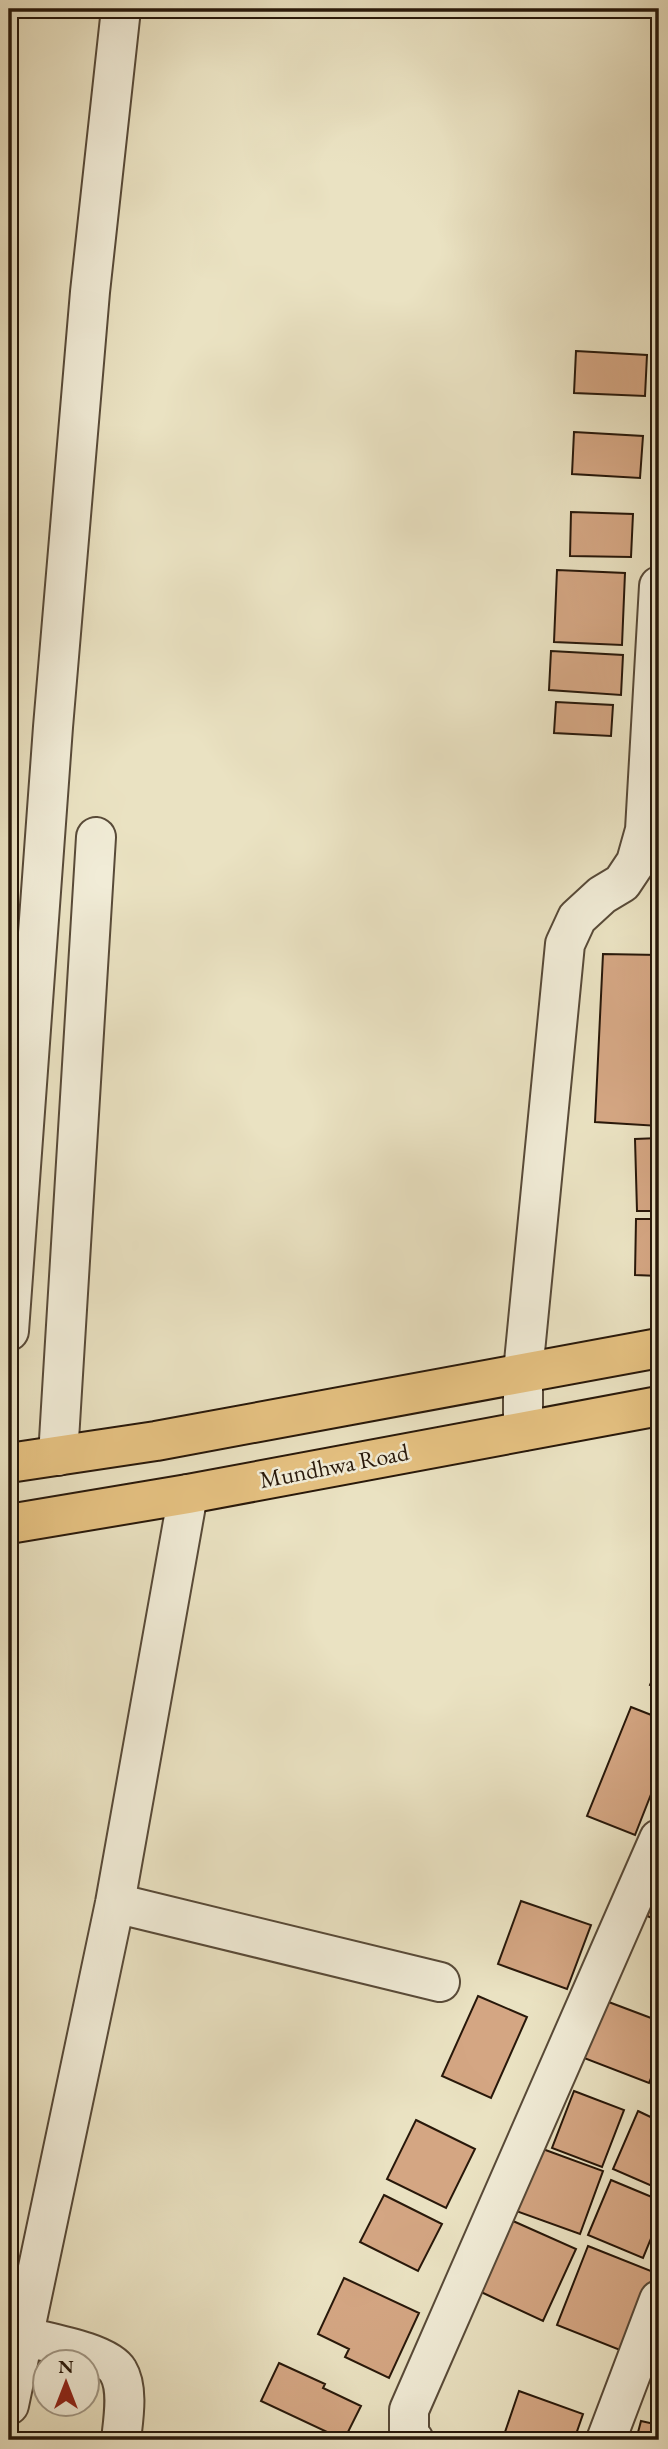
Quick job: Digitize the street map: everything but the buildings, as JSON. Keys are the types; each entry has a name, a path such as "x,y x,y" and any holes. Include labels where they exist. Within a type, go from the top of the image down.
{"main road":[{"path":"9,1463 156,1441 659,1348"},
{"name":"Mundhwa Road","path":"9,1524 659,1406"}],"street":[{"path":"9,1331 57,672 90,292 121,9"},
{"path":"523,1431 523,1372 565,944 577,918 602,895 622,883 636,862 645,830 659,586"},
{"path":"58,1456 96,837"},
{"path":"9,2405 115,1903 188,1493"},
{"path":"414,2440 409,2435 409,2410 659,1839"},
{"path":"115,1903 440,1982"},
{"path":"606,2440 659,2300"},
{"path":"23,2336 104,2359 118,2371 126,2401 121,2440"}]}
